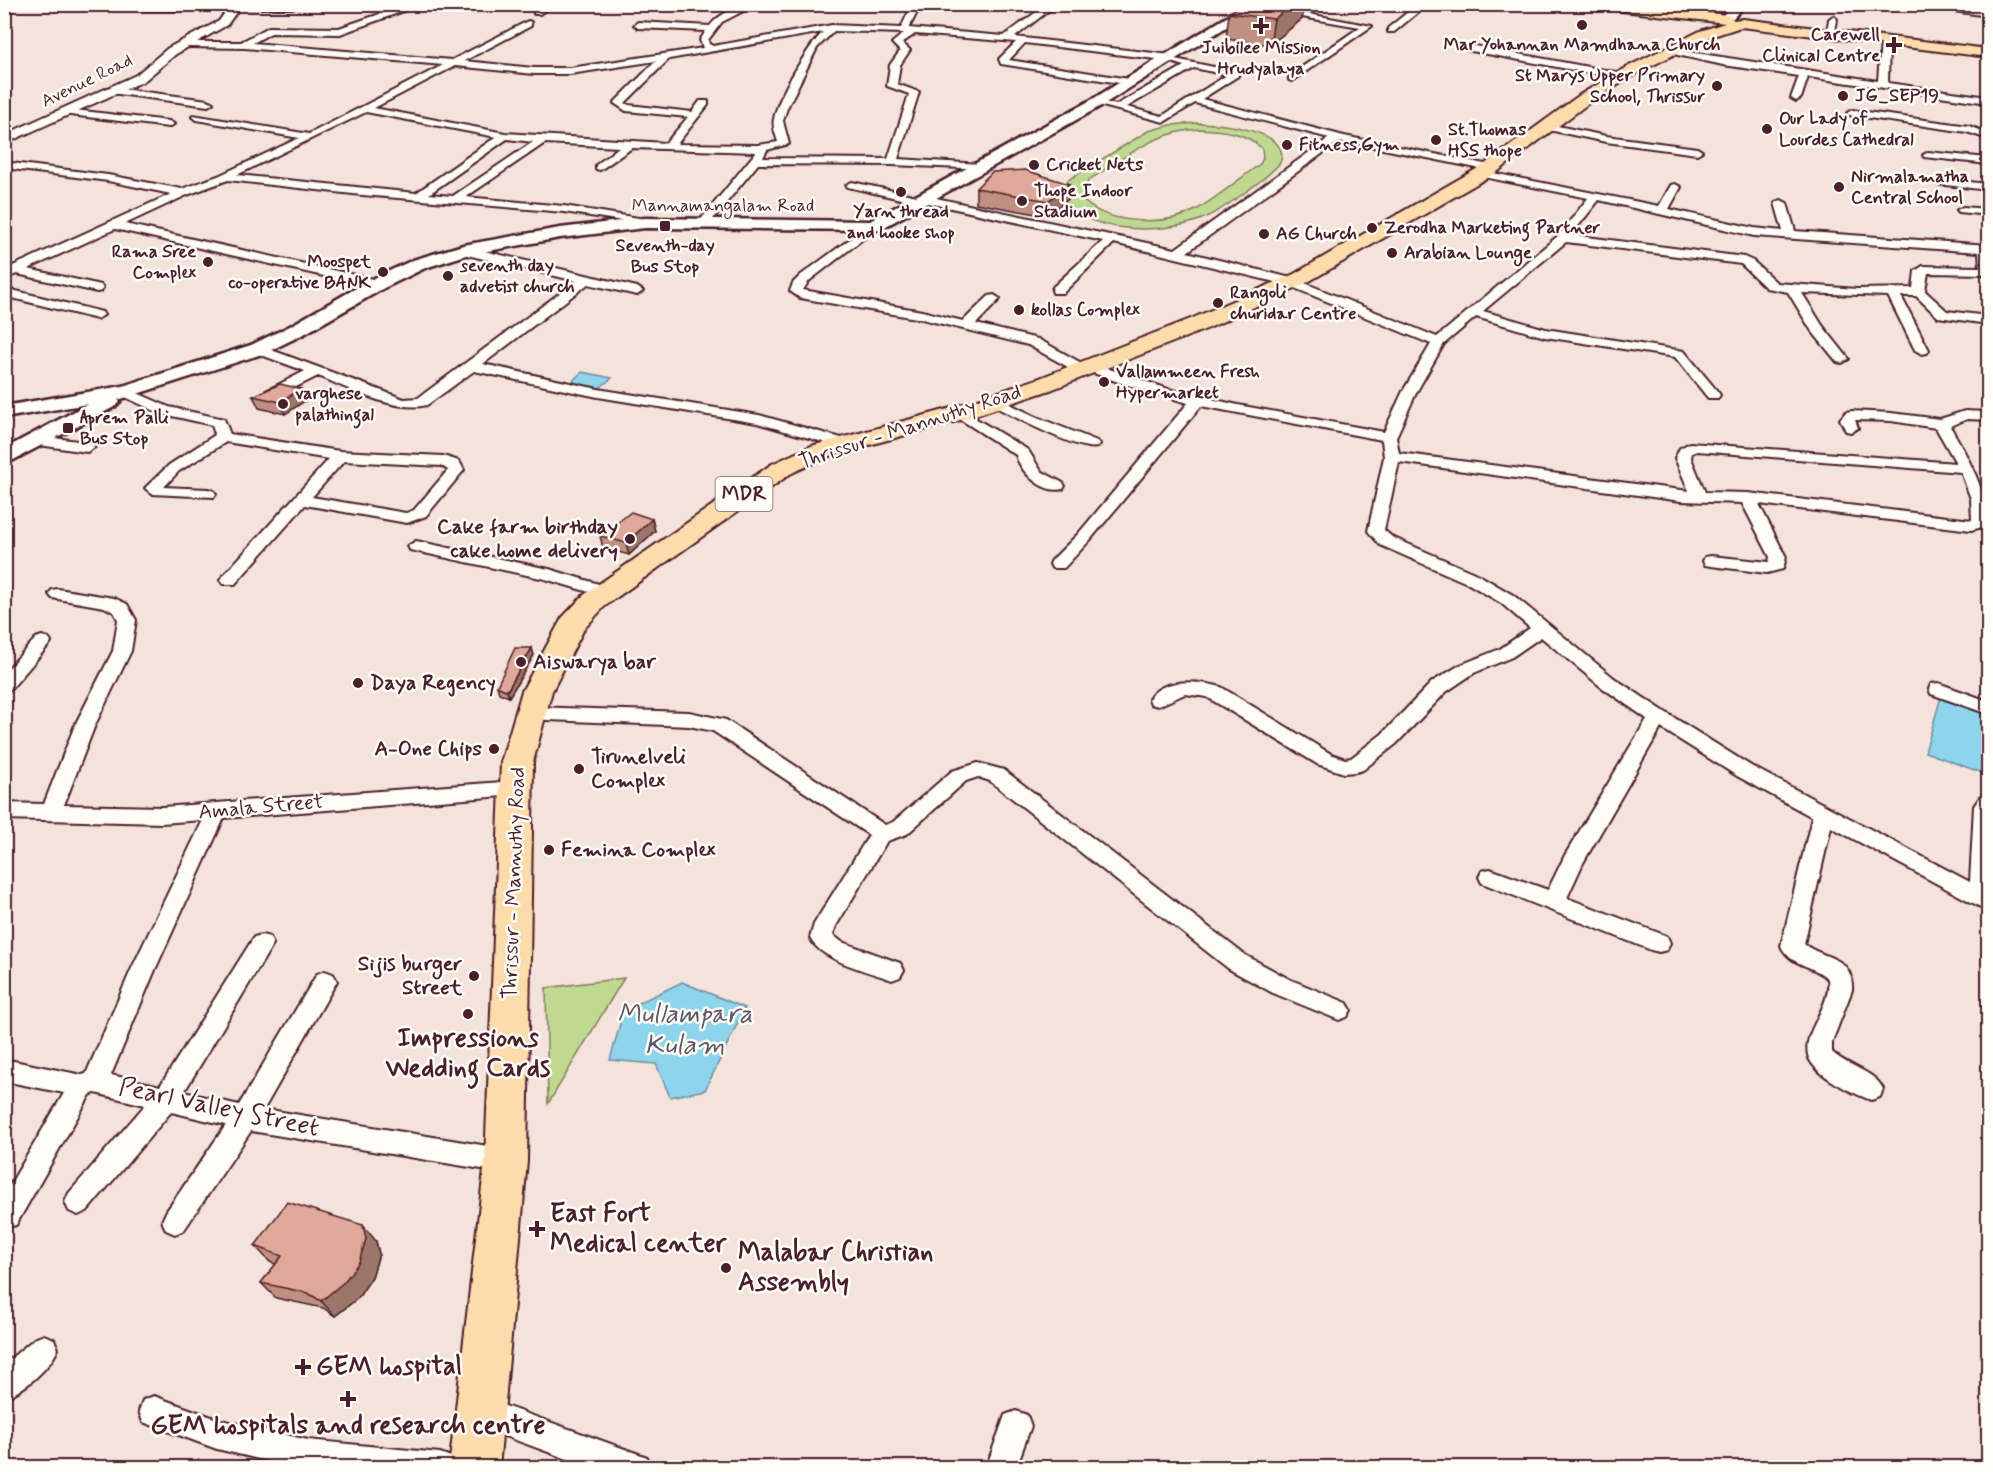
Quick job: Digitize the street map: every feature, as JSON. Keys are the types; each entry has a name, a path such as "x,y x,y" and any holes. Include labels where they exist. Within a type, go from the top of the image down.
{"main road":[{"path":"873,226 1096,104 1257,4"},
{"path":"1597,4 1735,19 1812,31 1832,26 1885,41 1989,53"},
{"name":"MDR","path":"1735,19 1740,4"},
{"name":"Thrissur - Mannuthy Road","path":"474,1467 506,1161 517,762 537,691 572,625 594,601 606,592 781,470 820,451 960,413 1086,368 1201,323 1291,282 1380,234 1484,170 1548,127 1587,97 1621,76 1735,19"},
{"name":"Mannamangalam Road","path":"126,393 258,349 377,284 419,264 463,250 560,233 645,223 873,226"},
{"path":"4,412 126,393"},
{"path":"4,458 126,393"}],"street":[{"path":"243,45 269,30 340,31 419,4"},
{"path":"537,12 549,4"},
{"path":"712,49 705,45 704,40 719,20 753,4"},
{"path":"904,30 913,11 921,4"},
{"path":"1007,38 1053,4"},
{"path":"1276,4 1270,9 1368,26 1292,78"},
{"path":"1391,30 1424,4"},
{"path":"1909,4 1989,14"},
{"path":"129,6 295,5"},
{"name":"Avenue Road","path":"4,140 140,78 172,51 223,23 236,6"},
{"path":"10,272 310,137 528,24"},
{"path":"638,24 711,29"},
{"path":"187,44 243,45 456,62 534,71 570,71 832,28 915,30 1007,38 1170,59 1235,74 1164,119 1096,104"},
{"path":"365,109 505,136 543,140 669,147 759,148 784,144 778,121 782,108 817,41 832,28"},
{"path":"892,162 914,92 892,86 895,65 905,50 896,43 915,30"},
{"path":"1023,40 1004,59 1004,62 1132,82"},
{"path":"1852,113 1883,85 1885,41"},
{"path":"1469,48 1621,76"},
{"path":"1669,52 1803,74 1869,99 1966,113 1989,100"},
{"path":"666,57 619,103 626,108 689,114"},
{"path":"1118,108 1192,65"},
{"path":"1796,98 1803,74"},
{"path":"1883,85 1966,113 1989,136"},
{"path":"114,91 208,103"},
{"path":"1194,100 1340,138 1734,229 1790,236 1987,249 1987,271 1933,268 1921,271 1919,292"},
{"path":"669,147 704,103"},
{"path":"66,112 169,124"},
{"path":"197,117 310,137"},
{"path":"1548,127 1606,139 1696,151"},
{"path":"418,197 505,136"},
{"path":"1177,254 1334,140 1340,138"},
{"path":"455,200 543,140"},
{"path":"600,167 629,144"},
{"path":"704,223 755,161 762,151 759,148"},
{"path":"1928,155 1989,161"},
{"path":"755,161 892,162 982,167"},
{"path":"4,165 108,178 183,193"},
{"path":"218,179 237,178 278,184 564,209 645,223"},
{"path":"1941,182 1989,187"},
{"path":"852,185 1111,239 1291,282 1439,342"},
{"path":"1662,211 1675,187"},
{"path":"1596,196 1563,238 1439,342 1410,391 1389,437 1392,457 1376,531 1386,541 1473,579 1507,599 1607,682 1744,771 1984,900 1984,806 1989,801"},
{"path":"1781,203 1790,236"},
{"path":"1963,210 1989,212"},
{"path":"115,225 377,284"},
{"path":"873,226 805,278 797,286 796,291 800,294 922,315 1033,342 1086,368 1132,384 1198,400 1389,437"},
{"path":"1563,238 1744,261 1751,265 1768,285 1793,289 1857,293 1919,292 1942,314 1989,320"},
{"path":"1058,290 1111,239"},
{"path":"1923,244 1933,268"},
{"path":"463,250 637,291"},
{"path":"10,272 97,288"},
{"path":"258,349 315,372 403,403 413,404 422,402 586,280"},
{"path":"1793,289 1816,327 1842,359"},
{"path":"4,292 97,315"},
{"path":"1892,292 1922,350"},
{"path":"966,326 994,299"},
{"path":"1475,313 1545,333 1678,354 1713,395"},
{"path":"472,366 598,393 759,419 847,444"},
{"path":"267,396 315,372"},
{"path":"126,393 164,410 219,422 223,437"},
{"path":"1058,564 1084,537 1198,400"},
{"path":"995,401 1034,421 1092,444"},
{"path":"960,413 1023,453 1025,463 1038,478 1057,486"},
{"path":"1851,428 1847,419 1851,415 1892,417 1941,424 1965,415 1989,416"},
{"path":"1392,457 1699,496 1749,498 1971,525 1980,523 1983,514 1978,495 1966,468 1941,424"},
{"path":"208,494 158,491 153,488 174,468 223,437 340,456 443,461 454,464 456,470 420,513 407,518 301,500 308,492"},
{"path":"37,441 87,447"},
{"path":"1699,496 1683,458 1685,451 1695,446 1966,468"},
{"path":"229,580 340,456"},
{"path":"1711,561 1767,567 1777,565 1778,557 1749,498"},
{"path":"417,546 549,574 606,592"},
{"path":"51,813 84,725 122,651 128,620 121,608 108,602 58,594"},
{"path":"1158,699 1180,688 1197,686 1214,692 1324,759 1344,766 1356,765 1389,739 1439,687 1467,669 1506,652 1542,628"},
{"path":"4,685 42,642"},
{"path":"1938,689 1989,708"},
{"path":"531,714 689,718 719,725 881,833 891,833 900,828 959,776 978,770 997,776 1237,962 1281,986 1339,1010"},
{"path":"1553,903 1573,861 1658,717"},
{"name":"Amala Street","path":"4,811 162,815 516,788"},
{"path":"6,1216 88,1084 217,811"},
{"path":"1823,815 1792,946 1799,954 1838,973 1840,979 1840,992 1820,1043 1820,1056 1830,1067 1871,1089"},
{"path":"881,833 825,924 821,938 834,949 892,970"},
{"path":"1490,877 1659,943"},
{"path":"78,1202 165,1100 262,944"},
{"path":"175,1221 245,1118 325,981"},
{"name":"Pearl Valley Street","path":"4,1070 88,1084 245,1118 506,1161"},
{"path":"4,1383 44,1349"},
{"path":"154,1412 218,1434 308,1455 440,1467"},
{"path":"479,1412 636,1467"},
{"path":"1001,1467 1016,1426"}],"green space":[{"path":"1208,123 1251,131 1276,143 1281,152 1280,163 1231,202 1202,219 1187,224 1149,229 1109,225 1091,220 1075,211 1063,200 1063,187 1068,180 1148,131 1171,125","holes":["1200,129 1225,131 1241,135 1256,143 1262,149 1263,158 1260,164 1196,210 1170,219 1155,221 1124,219 1096,210 1085,202 1082,192 1089,180 1129,154 1169,135"]},
{"path":"624,978 548,1104 546,988"}],"water":[{"path":"582,372 612,378 596,391 569,384"},
{"path":"1941,697 1988,714 1988,775 1925,752"},
{"name":"Mullampara Kulam","path":"682,982 745,1008 705,1090 670,1097 656,1064 610,1060 624,1010"}],"building":[{"path":"1243,4 1293,4 1274,19 1229,13"},
{"path":"1025,170 1069,184 1048,201 976,188 992,172"},
{"path":"280,384 301,389 280,402 253,396"},
{"path":"631,512 652,519 626,543 600,536"},
{"path":"515,648 532,648 507,691 497,686"},
{"path":"287,1202 363,1225 366,1239 359,1262 344,1282 321,1301 308,1293 261,1283 282,1256 255,1246"}],"waterway":[{"path":"4,13 19,4"}],"place":[{"name":"Mar Yohannan Mamdhana Church","path":"1582,25"},
{"name":"Juibilee Mission Hrudyalaya","path":"1261,26"},
{"name":"Carewell Clinical Centre","path":"1894,45"},
{"name":"St Marys Upper Primary School, Thrissur","path":"1717,86"},
{"name":"JG_SEP19","path":"1843,96"},
{"name":"Our Lady of Lourdes Cathedral","path":"1767,129"},
{"name":"St.Thomas HSS thope","path":"1436,140"},
{"name":"Fitness,Gym","path":"1287,145"},
{"name":"Cricket Nets","path":"1034,165"},
{"name":"Nirmalamatha Central School","path":"1839,187"},
{"name":"Yarn thread and hooke shop","path":"901,192"},
{"name":"Thope Indoor Stadium","path":"1022,201"},
{"name":"Seventh-day Bus Stop","path":"665,226"},
{"name":"Zerodha Marketing Partner","path":"1372,228"},
{"name":"AG Church","path":"1264,234"},
{"name":"Arabian Lounge","path":"1392,253"},
{"name":"Rama Sree Complex","path":"208,262"},
{"name":"Moospet co-operative BANK","path":"383,272"},
{"name":"seventh day advetist church","path":"448,276"},
{"name":"Rangoli churidar Centre","path":"1218,303"},
{"name":"kollas Complex","path":"1019,310"},
{"name":"Vallammeen Fresh Hypermarket","path":"1104,382"},
{"name":"varghese palathingal","path":"283,404"},
{"name":"Aprem Palli Bus Stop","path":"68,428"},
{"name":"Cake farm birthday cake home delivery","path":"630,539"},
{"name":"Aiswarya bar","path":"521,662"},
{"name":"Daya Regency","path":"358,683"},
{"name":"A-One Chips","path":"494,749"},
{"name":"Tirunelveli Complex","path":"579,769"},
{"name":"Femina Complex","path":"549,850"},
{"name":"Sijis burger Street","path":"474,976"},
{"name":"Impressions Wedding Cards","path":"468,1014"},
{"name":"East Fort Medical center","path":"537,1229"},
{"name":"Malabar Christian Assembly","path":"726,1268"},
{"name":"GEM hospital","path":"303,1367"},
{"name":"GEM hospitals and research centre","path":"348,1399"}]}
